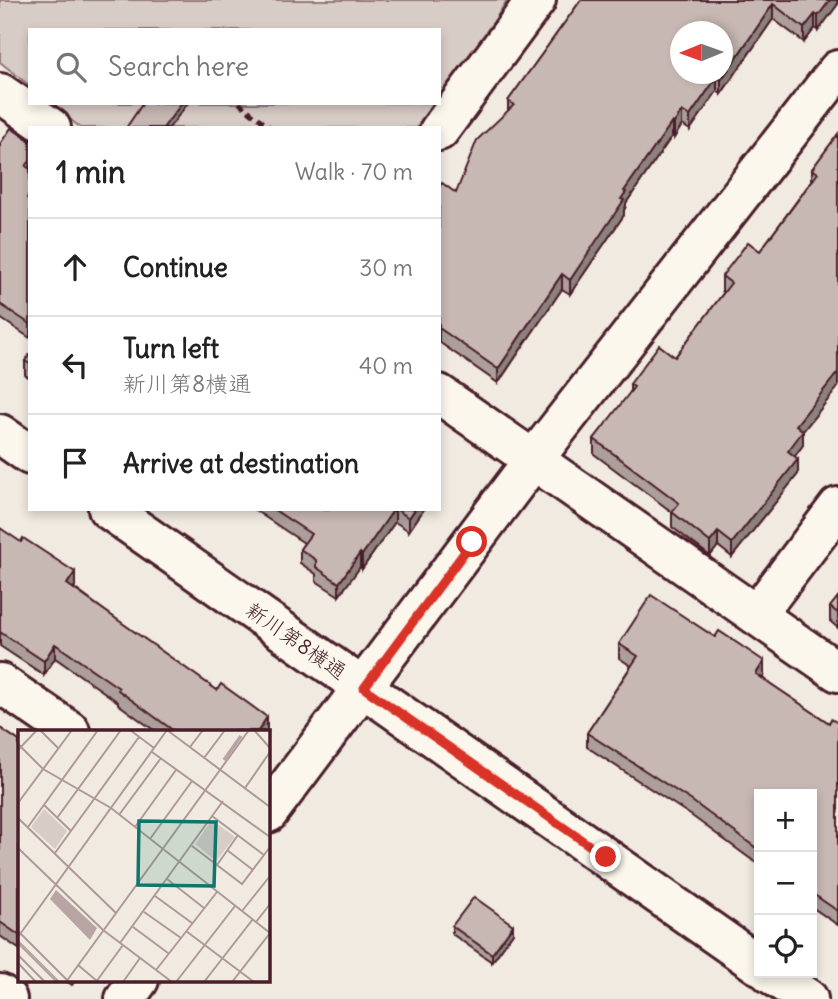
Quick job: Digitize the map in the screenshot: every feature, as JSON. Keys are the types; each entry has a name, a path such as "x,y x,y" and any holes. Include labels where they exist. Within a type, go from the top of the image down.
{"street":[{"path":"441,128 536,0"},
{"path":"270,810 534,459 838,69"},
{"path":"0,93 48,126"},
{"path":"441,395 838,672"},
{"path":"0,434 28,454"},
{"path":"756,615 838,508"},
{"name":"新川第8横通","path":"111,511 754,961"},
{"path":"0,683 69,730"},
{"path":"777,978 808,999"},
{"path":"125,999 138,982"},
{"path":"0,994 8,999"}],"path":[{"path":"242,105 268,126"}],"shaded area":[{"path":"0,0 507,0 430,126 79,126 52,105 441,105 441,28 28,28 28,84 0,62"}],"building":[{"path":"581,0 830,0 804,28 773,4 733,62 733,21 670,21 670,84 712,84 690,116 682,111 674,123 672,122 624,191 626,192 621,199 624,200 570,280 562,274 498,369 441,329 441,184 456,193 477,140 514,105 508,101"},
{"path":"142,105 180,105 165,126 127,126"},
{"path":"11,128 28,140 28,323 0,304 0,144"},
{"path":"838,134 838,372 796,425 803,431 788,451 798,459 732,543 718,532 710,542 672,512 679,503 594,439 634,387 630,384 659,345 675,357 731,283 722,276 748,242 760,251 818,173 812,169"},
{"path":"276,511 393,511 339,583 316,567 316,560 300,549 311,534"},
{"path":"399,511 414,511 409,518"},
{"path":"0,528 21,542 23,538 75,572 67,584 217,690 221,684 267,717 259,730 173,730 118,690 119,688 55,644 44,661 0,632"},
{"path":"651,595 715,637 719,631 764,661 756,674 829,723 831,719 838,723 838,911 817,897 817,789 754,789 754,846 692,801 587,733 638,656 619,644"},
{"path":"838,597 838,613 830,607"},
{"path":"0,728 18,740 18,934 0,922"},
{"path":"474,897 513,925 492,954 452,926"}],"route":[{"path":"472,542 364,688 606,857"}]}
